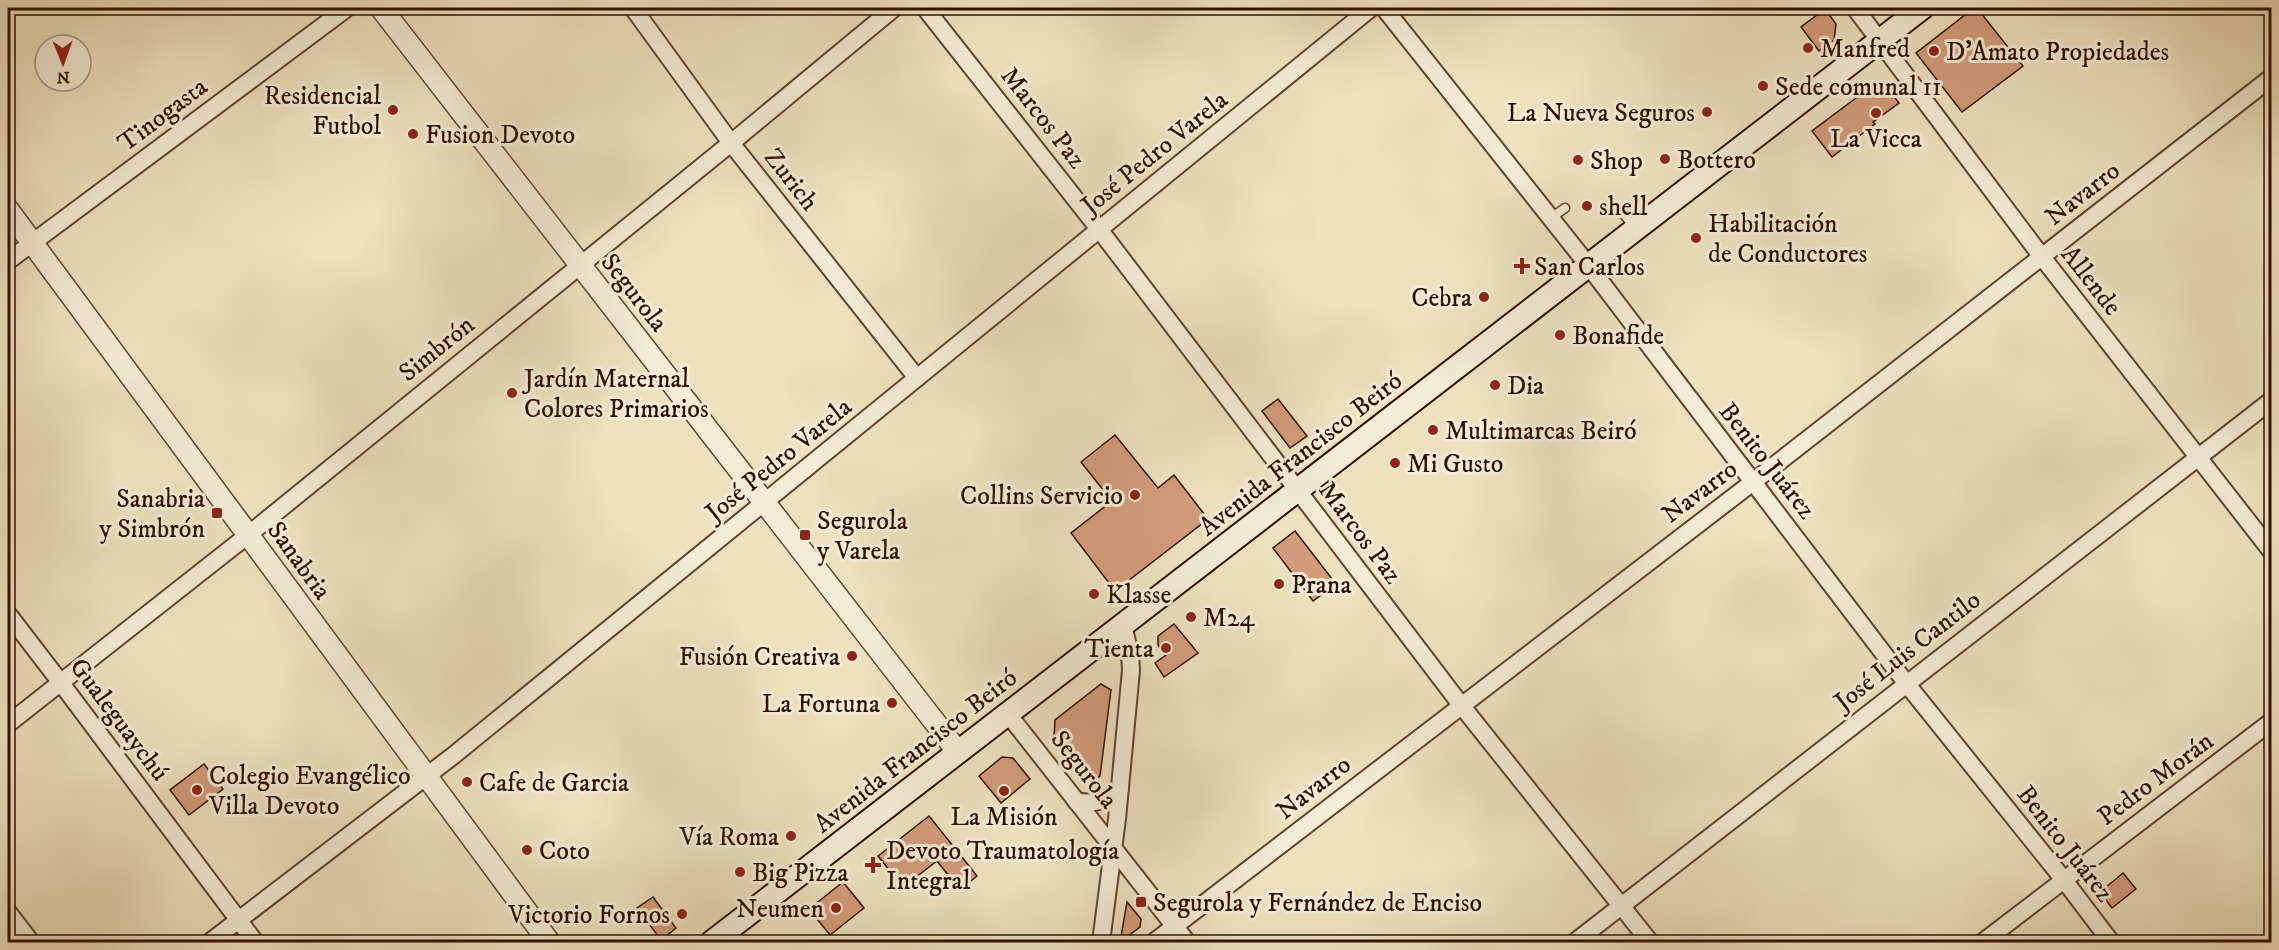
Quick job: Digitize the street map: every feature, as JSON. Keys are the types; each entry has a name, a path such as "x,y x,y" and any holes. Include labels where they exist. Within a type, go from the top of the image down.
{"main road":[{"name":"Avenida Francisco Beiró","path":"717,941 958,752 1922,8"}],"street":[{"name":"Tinogasta","path":"8,261 347,8"},
{"name":"Segurola","path":"381,8 958,752"},
{"name":"Zurich","path":"633,8 731,143 917,378"},
{"name":"Simbrón","path":"8,724 248,535 894,8"},
{"name":"Marcos Paz","path":"925,8 1099,229 1461,705 1650,942"},
{"name":"José Pedro Varela","path":"210,942 426,777 1371,8"},
{"name":"Benito Juárez","path":"1384,8 1588,265 1906,683 2112,942"},
{"name":"Allende","path":"1854,8 2196,458 2271,552"},
{"name":"Navarro","path":"1154,942 1754,482 2271,76"},
{"name":"Sanabria","path":"8,210 549,942"},
{"name":"José Luis Cantilo","path":"1575,942 2271,400"},
{"name":"Gualeguaychú","path":"8,614 255,942"},
{"path":"1101,942 1120,789 1131,670 1130,654 1123,625"},
{"name":"Segurola","path":"1008,714 1187,942"},
{"name":"Pedro Morán","path":"1983,942 2271,721"},
{"path":"1076,801 1100,802 1108,799 1120,789"},
{"path":"8,912 31,942"}],"lane":[{"path":"1551,219 1565,208"},
{"path":"1620,210 1636,229"}],"building":[{"path":"1977,8 2023,66 1962,112 1916,53"},
{"path":"1825,9 1836,24 1834,40 1819,51 1801,27"},
{"path":"1872,86 1887,87 1899,103 1832,157 1812,131"},
{"path":"1278,399 1307,436 1290,448 1262,411"},
{"path":"1115,435 1158,488 1174,475 1208,519 1115,591 1071,533 1112,501 1081,462"},
{"path":"1295,531 1336,584 1313,601 1273,548"},
{"path":"1174,624 1198,653 1164,677 1155,663 1166,655 1158,645 1158,636"},
{"path":"1101,684 1111,690 1100,776 1090,782 1054,737 1055,720"},
{"name":"La Misión","path":"1002,757 1013,758 1030,779 1001,803 979,776"},
{"name":"Colegio Evangélico Villa Devoto","path":"204,764 223,789 189,815 170,790"},
{"path":"929,816 977,876 960,890 937,861 903,887 878,856"},
{"path":"2123,873 2136,889 2112,908 2105,899 2105,888"},
{"name":"Neumen","path":"843,882 864,908 830,935 809,909"},
{"path":"653,897 676,928 661,940 637,908"},
{"path":"1127,902 1141,919 1140,927 1120,942"}],"place":[{"name":"Manfred","path":"1808,48"},
{"name":"D'Amato Propiedades","path":"1934,51"},
{"name":"Sede comunal 11","path":"1763,86"},
{"name":"Residencial Futbol","path":"393,110"},
{"name":"La Nueva Seguros","path":"1707,112"},
{"name":"La Vicca","path":"1876,113"},
{"name":"Fusion Devoto","path":"413,134"},
{"name":"Bottero","path":"1665,159"},
{"name":"Shop","path":"1578,160"},
{"name":"shell","path":"1587,206"},
{"name":"Habilitación de Conductores","path":"1696,238"},
{"name":"San Carlos","path":"1522,266"},
{"name":"Cebra","path":"1484,297"},
{"name":"Bonafide","path":"1560,335"},
{"name":"Dia","path":"1495,385"},
{"name":"Jardín Maternal Colores Primarios","path":"512,393"},
{"name":"Multimarcas Beiró","path":"1433,430"},
{"name":"Mi Gusto","path":"1395,463"},
{"name":"Collins Servicio","path":"1135,495"},
{"name":"Sanabria y Simbrón","path":"217,513"},
{"name":"Segurola y Varela","path":"805,535"},
{"name":"Prana","path":"1279,584"},
{"name":"Klasse","path":"1094,594"},
{"name":"M24","path":"1191,617"},
{"name":"Tienta","path":"1166,648"},
{"name":"Fusión Creativa","path":"852,656"},
{"name":"La Fortuna","path":"892,703"},
{"name":"Cafe de Garcia","path":"467,782"},
{"name":"Colegio Evangélico Villa Devoto","path":"197,790"},
{"name":"La Misión","path":"1004,791"},
{"name":"Vía Roma","path":"791,836"},
{"name":"Coto","path":"527,850"},
{"name":"Devoto Traumatología Integral","path":"873,865"},
{"name":"Big Pizza","path":"740,872"},
{"name":"Segurola y Fernández de Enciso","path":"1141,902"},
{"name":"Neumen","path":"836,908"},
{"name":"Victorio Fornos","path":"682,914"}]}
